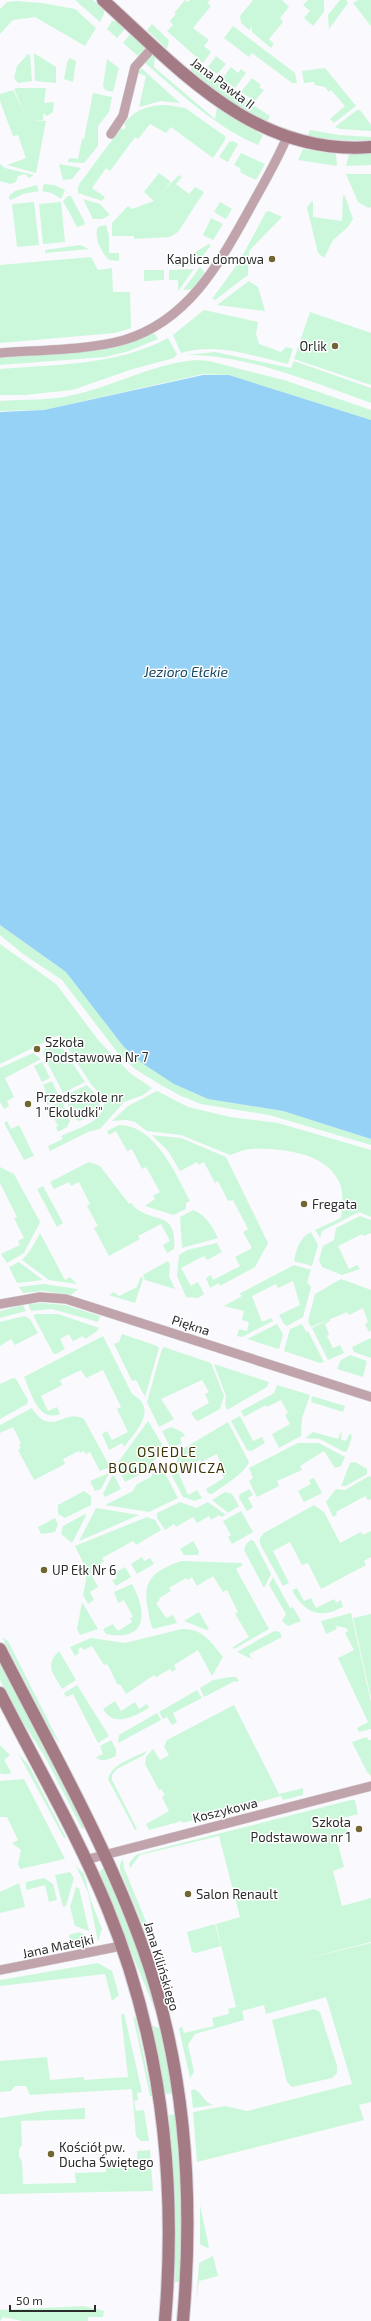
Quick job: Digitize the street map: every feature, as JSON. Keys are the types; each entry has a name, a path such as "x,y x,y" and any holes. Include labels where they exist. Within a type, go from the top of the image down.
{"street":[{"name":"Jana Pawła II","path":"102,0 229,109 256,124 287,137 323,146 371,147"},
{"path":"111,134 123,116 135,67 154,46"},
{"path":"0,353 115,343 152,328 172,316 192,298 228,248 278,158 287,137"},
{"name":"Piękna","path":"0,1304 31,1297 66,1299 371,1397"},
{"name":"Jana Kilińskiego","path":"0,1649 105,1855 146,1955 163,2016 178,2087 188,2184 188,2256 183,2321"},
{"path":"0,1694 85,1860 107,1907 138,2000 152,2055 165,2145 170,2222 165,2321"},
{"name":"Koszykowa","path":"85,1860 371,1786"},
{"name":"Jana Matejki","path":"0,1970 121,1946"}],"green space":[{"path":"75,0 93,0 104,10 104,14 100,22"},
{"path":"185,0 188,2 190,0 210,0 207,3 211,6 193,28 209,40 204,46 211,52 203,63 167,31 173,25 170,21 176,14 174,13"},
{"path":"253,0 282,0 289,7 280,18 283,22 269,39 274,44 271,48 252,32 252,27 249,30 241,23 240,16"},
{"path":"308,0 324,0 324,12 313,26 304,18 310,11 303,5"},
{"path":"340,0 346,0 348,3 329,29 328,15"},
{"path":"358,0 371,0 371,26 353,3"},
{"path":"16,1 42,3 75,9 96,28 85,46 35,17 13,20 0,34 0,9 7,2"},
{"path":"112,21 116,21 125,29 117,38 107,29"},
{"path":"152,24 169,40 167,49 147,30"},
{"path":"233,26 295,73 297,83 292,83 252,53 249,57 224,38"},
{"path":"130,34 144,46 145,50 138,56 123,43"},
{"path":"34,53 56,67 56,83 35,81"},
{"path":"28,54 30,55 32,81 18,83 14,78 17,66"},
{"path":"151,56 155,56 154,67 215,119 217,108 263,135 258,145 227,129 185,98 145,63"},
{"path":"216,56 226,64 217,74 208,67"},
{"path":"69,58 76,61 73,82 64,79"},
{"path":"107,59 119,68 113,92 105,90 103,86"},
{"path":"193,61 223,86 270,116 267,122 237,106 209,85 191,70"},
{"path":"231,67 238,73 241,69 246,73 235,88 222,79"},
{"path":"141,68 180,103 161,101 139,107 146,76 138,73"},
{"path":"325,68 356,106 334,123 330,119 345,106 331,90 329,92 325,87 315,85 314,82 304,83 302,71"},
{"path":"252,78 261,85 259,87 264,90 255,101 241,92"},
{"path":"46,88 44,103 54,102 53,112 47,116 43,113 43,120 34,120 46,121 36,173 7,165 26,158 18,135 13,136 0,101 0,94 13,90 24,112 14,89"},
{"path":"93,93 112,97 109,112 98,126 98,146 84,163 68,162 69,158 78,159 82,139 84,139"},
{"path":"167,105 185,108 225,136 225,140 213,158 171,127 166,133 150,124 138,139 135,137 110,171 106,168 92,188 105,197 102,201 78,193 80,183 121,128 124,130 126,126 124,124 128,119 138,111 148,107"},
{"path":"357,110 360,110 371,125 371,131 340,129 335,127"},
{"path":"310,130 339,135 371,137 371,140 340,140 308,136"},
{"path":"233,141 238,144 228,162 219,157 229,142"},
{"path":"303,149 336,154 337,166 298,160"},
{"path":"241,153 265,164 256,180 241,173 240,168 234,165"},
{"path":"349,154 371,154 371,165 346,166"},
{"path":"0,164 5,168 34,175 29,178 25,174 18,176 16,182 10,184 0,181"},
{"path":"59,164 81,168 72,179 63,180"},
{"path":"159,173 171,182 158,196 179,175 182,177 176,184 189,194 195,187 204,192 178,232 170,237 134,239 134,236 112,236 112,223 128,206 132,209 154,201 144,192"},
{"path":"346,174 371,174 371,207 368,208 358,202"},
{"path":"44,184 54,185 65,190 61,199 52,193 42,191"},
{"path":"37,185 39,191 23,194 11,200 9,198 9,196 15,191"},
{"path":"343,195 345,196 353,219 348,227 333,240 324,258 318,253 307,208 313,201 313,217 342,221"},
{"path":"68,196 71,196 85,223 84,225 77,227 63,201"},
{"path":"83,199 100,204 110,215 102,219 93,219"},
{"path":"34,202 39,245 17,247 12,204"},
{"path":"61,202 65,242 43,244 39,204"},
{"path":"220,202 232,209 226,219 214,212"},
{"path":"269,211 282,217 249,251 248,275 215,300 212,299 239,262 266,212"},
{"path":"211,218 223,224 213,240 203,235"},
{"path":"106,225 109,236 109,253 119,253 119,261 109,260 97,240 98,227"},
{"path":"209,244 211,245 196,265 171,266"},
{"path":"80,245 89,249 45,253 45,250"},
{"path":"91,257 98,270 112,268 113,292 130,292 131,328 115,333 0,343 0,265"},
{"path":"200,267 205,273 193,289 183,290"},
{"path":"194,269 178,291 178,280 169,280 169,270"},
{"path":"144,270 164,270 164,280 144,281"},
{"path":"249,281 258,287 265,311 217,305"},
{"path":"204,310 258,322 256,334 259,344 281,352 286,347 293,349 288,364 234,351 208,349 181,353 173,335"},
{"name":"Orlik","path":"310,312 371,333 371,385 294,359"},
{"path":"154,333 158,339 129,351 105,357 0,365 0,358 111,348"},
{"path":"168,338 177,354 174,358 133,369 72,390 24,395 0,395 0,369 107,359 128,354"},
{"path":"215,352 291,368 294,361 371,388 371,403 304,379 255,364 208,356 186,355"},
{"path":"197,360 209,361 284,380 371,410 371,420 229,375 203,374 44,410 0,411 0,401 64,397 89,391 165,365"},
{"path":"0,925 66,972 123,1046 174,1084 208,1099 283,1111 371,1139 371,1145 269,1115 201,1104 181,1096 159,1084 135,1069 118,1053 62,980 23,954 0,935"},
{"path":"0,944 56,984 99,1041 130,1073 152,1088 143,1095 124,1102 100,1129 88,1132 50,1151 48,1146 63,1139 61,1136 83,1127 96,1119 101,1113 104,1099 91,1084 59,1035 0,1064"},
{"path":"53,1043 61,1046 85,1082 63,1093 43,1054 45,1047"},
{"path":"33,1053 41,1059 5,1078 14,1097 7,1101 9,1106 4,1109 0,1102 0,1068"},
{"path":"42,1062 50,1078 42,1082 34,1066"},
{"path":"52,1081 60,1099 47,1105 45,1099 41,1101 39,1096 46,1092 43,1085"},
{"path":"87,1085 98,1097 100,1105 96,1114 79,1121 74,1118 64,1096"},
{"path":"157,1091 188,1107 230,1117 278,1123 371,1150 371,1217 359,1212 322,1231 320,1238 315,1230 341,1218 342,1197 340,1184 326,1165 302,1154 276,1149 251,1149 230,1155 181,1135 147,1131 135,1122 127,1120 112,1121 128,1106"},
{"path":"62,1101 70,1121 67,1127 58,1132 56,1127 58,1126 48,1107"},
{"path":"7,1121 11,1129 19,1125 34,1156 24,1160 4,1123"},
{"path":"119,1125 132,1127 143,1133 154,1142 163,1153 190,1201 186,1203 186,1209 173,1215 145,1206 155,1199 153,1196 160,1192 146,1167 142,1169 132,1149 127,1151 116,1131 109,1135 107,1131"},
{"path":"152,1135 181,1138 226,1157 268,1243 255,1267 220,1286 219,1283 210,1288 206,1278 211,1275 213,1280 240,1266 235,1257 252,1248 243,1232 248,1229 233,1200 228,1201 218,1181 215,1183 204,1162 198,1165 197,1162 180,1171 168,1151"},
{"path":"89,1162 100,1166 129,1204 131,1203 138,1210 146,1214 167,1222 172,1227 174,1249 167,1253 163,1245 170,1241 161,1224 138,1236 140,1239 109,1256 94,1228 98,1226 87,1206 90,1204 79,1182 71,1186 69,1182 54,1189 50,1182"},
{"path":"0,1167 14,1174 40,1222 24,1253 7,1263 1,1254 20,1245 18,1241 24,1238 14,1218 17,1217 0,1183"},
{"path":"43,1186 63,1223 57,1227 37,1189"},
{"path":"193,1210 205,1218 211,1225 218,1238 182,1248 180,1217"},
{"path":"360,1216 371,1220 371,1233 364,1236 362,1234 338,1246 349,1269 357,1265 360,1269 342,1275 322,1267 319,1260 323,1246 334,1240 336,1228"},
{"path":"311,1232 318,1245 312,1266 294,1261 301,1240"},
{"path":"40,1233 65,1280 70,1277 77,1284 49,1280 22,1260 30,1251"},
{"path":"217,1243 222,1252 207,1260 204,1256 181,1268 191,1286 198,1282 204,1294 198,1298 186,1297 177,1276 179,1255 187,1250"},
{"path":"168,1261 170,1265 169,1276 175,1289 145,1280 143,1275"},
{"path":"19,1262 43,1280 17,1283 9,1267"},
{"path":"294,1265 311,1270 307,1282 311,1287 303,1317 287,1326 284,1324 279,1315 300,1305 293,1281 278,1288 276,1284 252,1296 262,1322 271,1318 273,1321 242,1337 237,1336 239,1329 247,1331 249,1322 242,1320 244,1311 224,1306 242,1296 239,1294"},
{"path":"141,1276 143,1279 135,1303 109,1295 114,1292 119,1296 137,1287"},
{"path":"341,1279 371,1290 371,1330 369,1332 365,1324 368,1322 363,1308 349,1315 347,1312 311,1327 308,1321 315,1294"},
{"path":"44,1284 78,1289 71,1295 43,1291 23,1293 19,1287"},
{"path":"42,1303 65,1305 100,1316 98,1322 52,1309 31,1311 28,1304"},
{"path":"23,1305 26,1311 0,1318 0,1311"},
{"path":"58,1314 99,1328 96,1332 85,1339 83,1336 73,1341 69,1334 60,1339 65,1349 56,1354 53,1353 34,1317 34,1315"},
{"path":"24,1316 30,1319 38,1333 15,1345 11,1339 0,1346 0,1322"},
{"path":"330,1319 330,1321 325,1324 329,1334 327,1336 333,1348 340,1345 344,1353 328,1360 312,1328"},
{"path":"277,1324 283,1334 279,1349 247,1339"},
{"path":"302,1324 306,1332 308,1331 324,1362 320,1363 284,1351 290,1329"},
{"path":"122,1334 159,1348 145,1397 136,1380 132,1381 114,1344 119,1342"},
{"path":"103,1336 132,1394 140,1400 144,1406 143,1420 124,1447 122,1443 109,1450 102,1434 107,1431 112,1440 128,1432 117,1409 121,1407 103,1370 86,1378 81,1370 60,1380 62,1385 41,1396 48,1411 57,1407 60,1414 52,1416 46,1414 36,1404 24,1377"},
{"path":"371,1338 371,1358 354,1352 352,1347"},
{"path":"164,1347 211,1363 224,1396 220,1409 198,1421 191,1413 209,1403 205,1394 209,1392 202,1380 161,1399 174,1419 159,1427 147,1402 162,1349"},
{"path":"350,1355 367,1361 363,1377 337,1369 341,1360"},
{"path":"214,1364 269,1382 267,1387 227,1410 225,1405 226,1396"},
{"path":"13,1378 16,1379 28,1400 27,1404 0,1419 0,1384"},
{"path":"277,1385 310,1395 302,1418 301,1436 279,1448 272,1434 290,1424 285,1415 288,1413 281,1400 267,1407 266,1405 244,1417 241,1411 274,1393"},
{"path":"312,1396 345,1406 343,1412 311,1402"},
{"path":"32,1408 39,1417 45,1421 52,1422 77,1416 84,1419 110,1467 100,1471 90,1452 86,1454 84,1451 80,1453 79,1451 63,1459 65,1464 34,1480 18,1450 21,1448 19,1445 21,1443 13,1427 0,1433 0,1425"},
{"path":"240,1416 253,1441 262,1437 265,1443 251,1451 247,1450 231,1421"},
{"path":"148,1421 162,1444 157,1458 153,1461 147,1471 125,1482 117,1467 119,1461"},
{"path":"228,1422 249,1462 243,1471 233,1480 212,1494 208,1493 206,1489 224,1478 220,1469 222,1468 217,1454 201,1462 200,1460 178,1472 188,1495 197,1490 202,1498 195,1501 183,1497 172,1476 177,1461 176,1453"},
{"path":"171,1427 182,1432 185,1436 180,1438 182,1443 171,1449 162,1431"},
{"path":"342,1430 341,1440 346,1441 350,1433 352,1437 347,1451 344,1452 320,1439 305,1438 313,1432 338,1439"},
{"path":"298,1443 319,1443 345,1457 341,1466 335,1468 324,1451 300,1466 302,1470 277,1481 279,1486 257,1497 249,1481 253,1478 249,1468"},
{"path":"355,1462 367,1469 367,1474 346,1486 341,1486 350,1463"},
{"path":"161,1466 178,1498 149,1512 105,1505 133,1491 137,1484 151,1477 155,1469"},
{"path":"109,1473 101,1489 95,1491 90,1481"},
{"path":"114,1475 121,1489 105,1497 103,1494 112,1476"},
{"path":"369,1476 371,1477 371,1499 368,1500 365,1496 336,1512 337,1515 333,1517 326,1502 336,1489 345,1490"},
{"path":"314,1478 322,1493 304,1502 298,1491 311,1484 309,1480"},
{"path":"249,1489 253,1495 248,1498 253,1507 247,1511 239,1498 240,1494"},
{"path":"84,1491 91,1496 91,1505 65,1518 58,1514 58,1505"},
{"path":"225,1492 232,1494 239,1506 228,1513 212,1500"},
{"path":"180,1502 196,1508 208,1502 226,1515 221,1517 219,1515 211,1520 209,1516 197,1523 193,1517 176,1527 174,1524 165,1530 157,1518 157,1513"},
{"path":"314,1505 324,1512 340,1543 361,1532 363,1535 371,1531 371,1557 364,1561 366,1565 321,1589 308,1563 302,1565 290,1542 273,1551 289,1583 283,1586 260,1544 260,1538 264,1533"},
{"path":"96,1508 139,1515 79,1541"},
{"path":"241,1511 253,1532 232,1544 228,1537 231,1535 223,1521"},
{"path":"85,1514 86,1516 72,1543 61,1534 63,1526"},
{"path":"147,1517 155,1520 161,1530 136,1545 133,1541 102,1558 104,1561 90,1572 98,1587 90,1592 94,1600 88,1604 83,1595 86,1580 85,1570 75,1546"},
{"path":"55,1518 58,1524 55,1532 41,1534 38,1527"},
{"path":"251,1540 254,1541 271,1574 264,1588 244,1550 247,1543"},
{"path":"193,1541 199,1551 198,1555 184,1555 180,1549"},
{"path":"142,1557 144,1561 150,1558 154,1564 137,1574 131,1564"},
{"path":"181,1561 241,1563 243,1565 236,1569 269,1629 234,1649 233,1647 249,1637 235,1614 238,1612 227,1590 223,1592 213,1576 197,1586 192,1577 188,1580 186,1578 169,1588 171,1591 159,1598 160,1600 156,1603 166,1618 173,1615 177,1623 153,1629 147,1605 147,1588 150,1581 159,1571"},
{"path":"125,1567 131,1577 116,1586 112,1580 117,1578 114,1573"},
{"path":"273,1577 290,1608 293,1607 301,1621 288,1626 282,1621 286,1614 269,1585"},
{"path":"132,1584 140,1605 142,1615 140,1623 130,1634 106,1634 103,1629 113,1624 118,1631 132,1622 130,1618 133,1617 124,1600 118,1603 114,1592"},
{"path":"297,1588 304,1601 311,1598 316,1608 334,1599 336,1603 341,1600 343,1607 327,1613 319,1613 309,1610 297,1599 292,1590"},
{"path":"82,1602 98,1629 80,1635 77,1629"},
{"path":"199,1612 209,1629 207,1630 184,1621"},
{"path":"351,1613 371,1702 371,1729 359,1732 357,1728 368,1722 338,1658 354,1650 345,1633 348,1631 346,1628 336,1626 337,1629 326,1634 321,1621"},
{"path":"371,1614 371,1698 353,1618"},
{"path":"182,1629 196,1631 206,1637 223,1657 212,1676 198,1650 174,1665 176,1669 172,1672 170,1669 156,1677 154,1675 126,1694 120,1684 118,1685 107,1664 104,1665 92,1646 84,1650 81,1647 78,1650 79,1653 75,1656 70,1647 91,1638 125,1643"},
{"path":"274,1631 280,1632 282,1637 249,1654 252,1659 237,1652"},
{"path":"2,1637 8,1641 60,1744 52,1734"},
{"path":"59,1651 76,1680 62,1689 53,1674 51,1666 54,1657"},
{"path":"0,1663 85,1828 82,1829 45,1757 17,1713 0,1680"},
{"path":"236,1677 239,1681 235,1681 204,1697 200,1688 213,1680"},
{"path":"77,1685 109,1736 98,1743 73,1694 66,1697 64,1693"},
{"path":"197,1690 202,1698 173,1713 177,1722 172,1725 167,1717 163,1719 159,1712"},
{"path":"115,1701 121,1711 135,1702 139,1709 147,1704 149,1708 125,1719 113,1718 103,1709"},
{"path":"234,1705 279,1794 303,1788 303,1795 283,1800 281,1796 183,1823 182,1821 149,1830 146,1824 169,1811 162,1797 165,1795 161,1789 159,1790 145,1764 146,1757 153,1749 160,1760 169,1755 164,1747 167,1740"},
{"path":"157,1713 161,1720 118,1743 119,1735"},
{"path":"367,1737 368,1740 371,1740 371,1776 367,1772 352,1742"},
{"path":"111,1740 116,1749 116,1756 106,1760 98,1759 96,1757 103,1754 100,1746"},
{"path":"0,1745 10,1755 4,1760 11,1772 10,1774 1,1774 0,1772"},
{"path":"147,1751 144,1755 117,1769 112,1775 112,1780 137,1829 135,1830 108,1779 110,1773 119,1765"},
{"path":"18,1753 29,1766 66,1838 64,1838"},
{"path":"24,1779 65,1859 20,1869 18,1864 21,1850 12,1843 18,1840 7,1817 0,1817 0,1781"},
{"path":"355,1800 358,1814 343,1818 348,1834 336,1837 344,1867 333,1871 342,1906 371,1898 371,1942 301,1960 371,1943 371,2102 359,2105 364,2120 197,2162 193,2112 225,2106 247,2111 352,2084 326,1997 266,2014 264,2005 242,2011 244,2020 195,2034 188,2045 194,2072 190,2078 179,2029 182,2026 184,2033 214,2026 212,2018 229,2014 228,2009 236,2007 216,1924 240,1917 219,1836 140,1855 130,1868 129,1863 136,1855"},
{"path":"123,1859 124,1868 154,1941 143,1926 120,1870 120,1864"},
{"path":"76,1866 84,1874 91,1901 102,1929 98,1942 88,1892"},
{"path":"104,1868 140,1957 155,2010 101,1878 100,1871"},
{"path":"70,1872 74,1878 66,1906 63,1907 55,1875"},
{"path":"44,1878 53,1884 57,1900 49,1902 45,1885 26,1890 26,1882"},
{"path":"19,1883 25,1907 0,1913 0,1892"},
{"path":"76,1887 79,1888 89,1931 75,1926 70,1907"},
{"path":"215,1924 221,1946 196,1953 192,1952 187,1932"},
{"path":"80,1932 89,1938 88,1947 81,1949 78,1940 70,1942 69,1935"},
{"path":"98,1963 112,1971 119,1995 112,2001 105,1974 0,1986 0,1980"},
{"path":"314,2009 320,2012 337,2066 337,2073 332,2078 292,2087 287,2082 272,2020"},
{"path":"124,2013 142,2092 137,2093 138,2100 134,2101 136,2111 144,2110 149,2141 141,2141 136,2136 132,2089 30,2095 26,2086 15,2086 11,2091 0,2092 0,2061 47,2057 50,2080 84,2077 84,2080 128,2077 121,2015"},
{"path":"133,2016 136,2019 152,2096 150,2096"},
{"path":"151,2025 161,2029 173,2093 165,2094"},
{"path":"194,2089 213,2105 193,2108 191,2091"},
{"path":"85,2108 85,2119 21,2121 22,2145 19,2149 19,2157 22,2161 23,2184 76,2183 75,2173 106,2172 106,2161 137,2160 137,2151 150,2150 153,2191 0,2194 0,2118 45,2111"},
{"path":"175,2114 182,2212 180,2282 175,2282 176,2212 169,2115"},
{"path":"200,2205 209,2247 207,2248 200,2244"},
{"path":"213,2256 218,2276 199,2281 196,2303 199,2263"},
{"path":"84,2306 104,2311 103,2317 88,2317 88,2321 22,2321 3,2317 0,2321 0,2310"}],"water":[{"name":"Jezioro Ełckie","path":"203,375 229,375 371,420 371,1139 283,1111 208,1099 174,1084 142,1063 123,1046 66,972 0,925 0,412 44,410"}],"place":[{"name":"Kaplica domowa","path":"272,259"},
{"name":"Orlik","path":"335,346"},
{"name":"Szkoła Podstawowa Nr 7","path":"37,1049"},
{"name":"Przedszkole nr 1 \"Ekoludki\"","path":"28,1104"},
{"name":"Fregata","path":"304,1204"},
{"name":"UP Ełk Nr 6","path":"44,1570"},
{"name":"Szkoła Podstawowa nr 1","path":"359,1829"},
{"name":"Salon Renault","path":"188,1894"},
{"name":"Kościół pw. Ducha Świętego","path":"51,2154"}],"district":[{"name":"OSIEDLE BOGDANOWICZA","path":"167,1460"}]}
